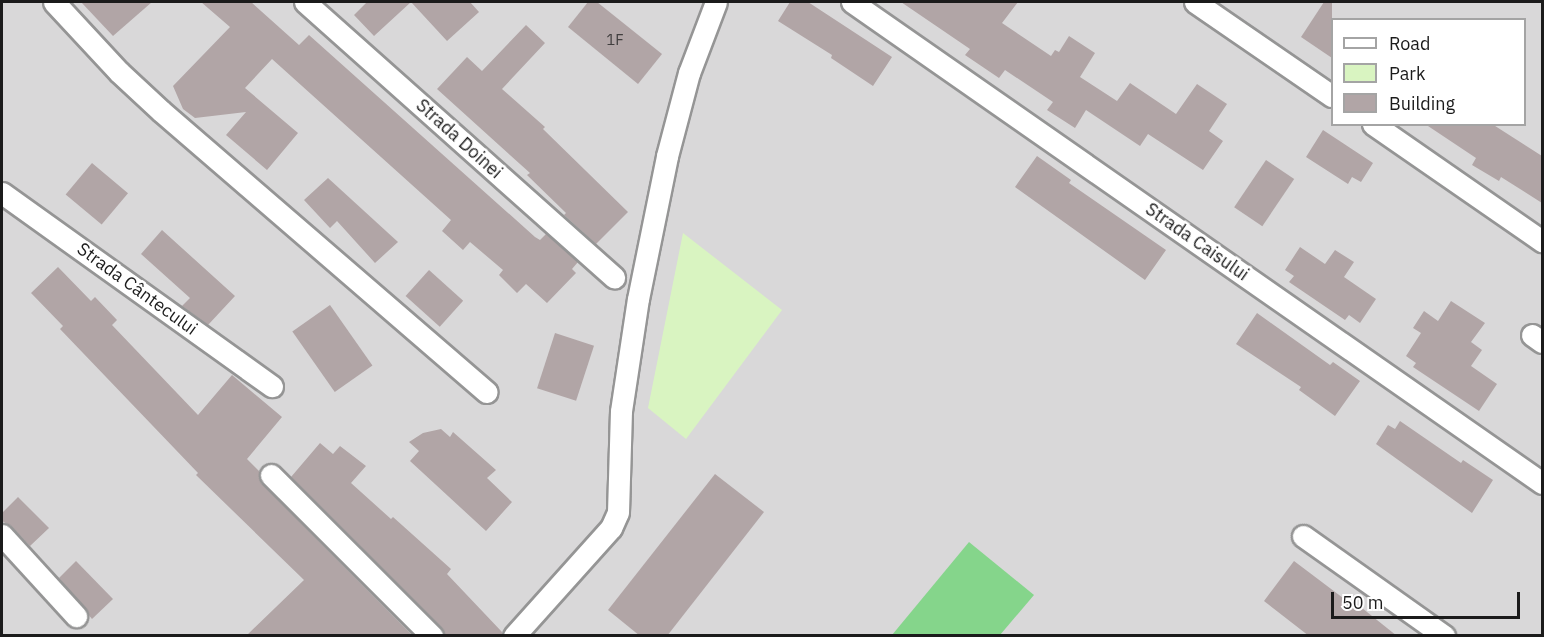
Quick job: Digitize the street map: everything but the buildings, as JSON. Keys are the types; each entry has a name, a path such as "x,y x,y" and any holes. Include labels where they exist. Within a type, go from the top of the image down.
{"street":[{"path":"54,2 99,51 161,111 486,392"},
{"name":"Strada Doinei","path":"305,2 614,277"},
{"path":"520,629 611,528 618,512 621,411 638,299 668,156 689,73 716,2"},
{"name":"Strada Caisului","path":"852,2 1542,483"},
{"path":"1195,2 1331,95"},
{"path":"1376,126 1542,241"},
{"name":"Strada Cântecului","path":"2,193 272,386"},
{"path":"271,475 432,636"},
{"path":"2,535 76,616"},
{"path":"1303,536 1444,636"}],"shaded area":[{"path":"2,2 1542,2 1542,635 2,635"}],"green space":[{"path":"683,233 782,310 686,439 648,408"},
{"path":"969,542 1034,595 1000,635 892,635"}]}
